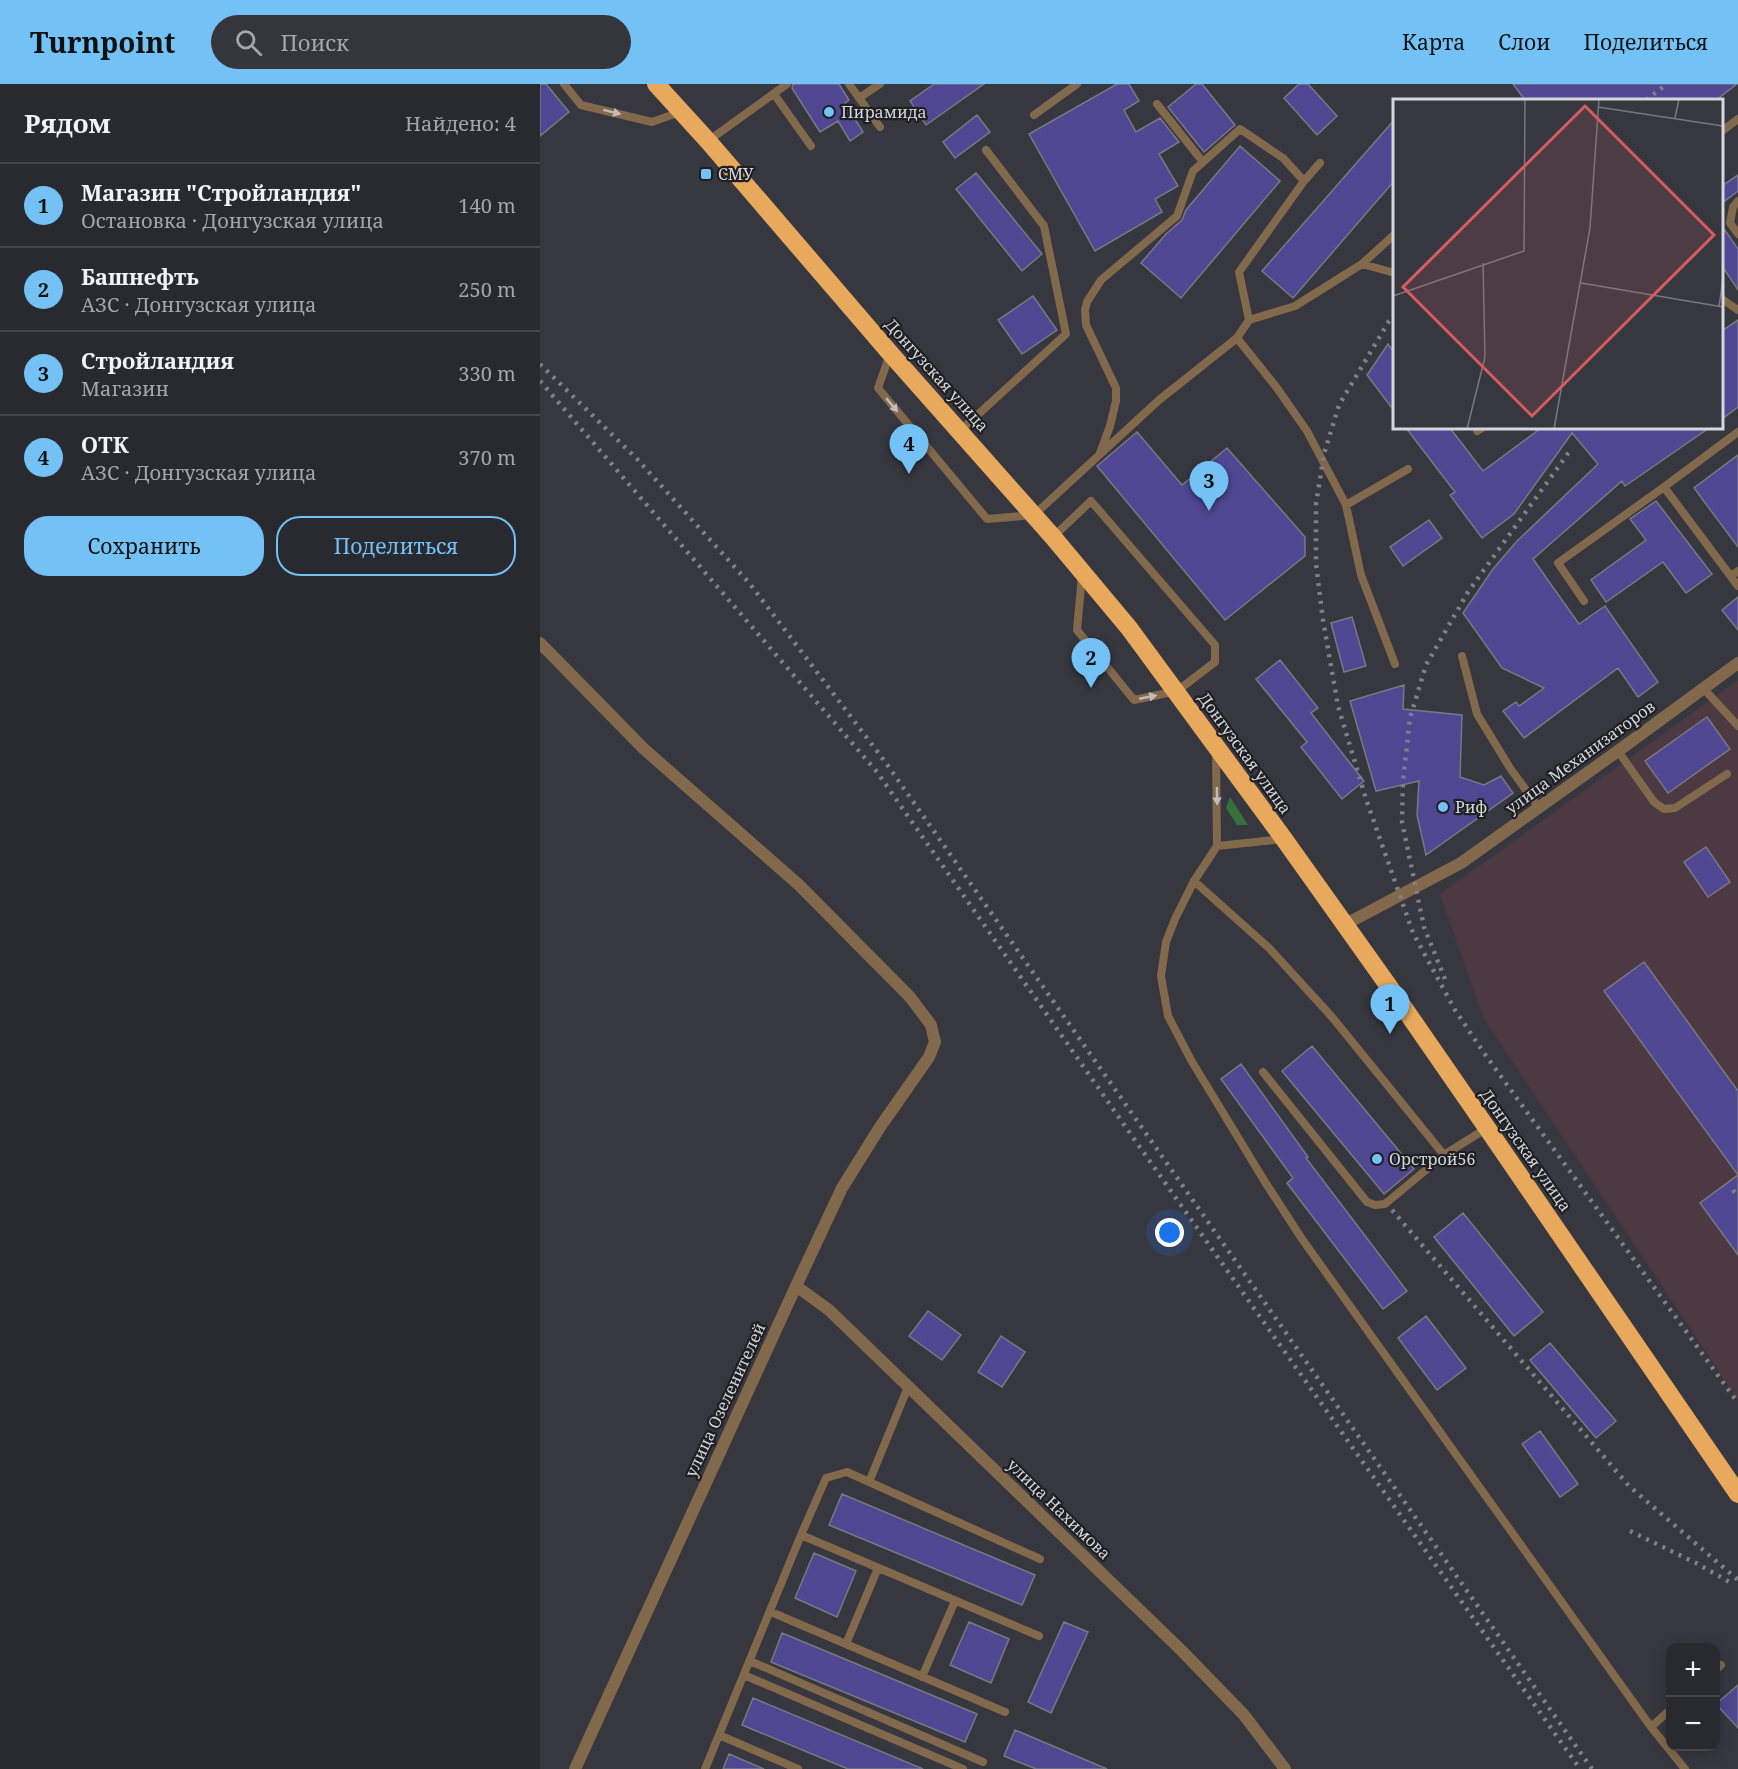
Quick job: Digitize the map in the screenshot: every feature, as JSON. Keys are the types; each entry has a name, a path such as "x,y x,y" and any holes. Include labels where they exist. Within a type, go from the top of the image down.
{"highway":[{"name":"Донгузская улица","path":"656,84 1034,515 1129,628 1284,839 1487,1128 1738,1494"}],"street":[{"name":"улица Озеленителей","path":"540,643 644,749 799,885 910,997 931,1024 935,1042 929,1057 880,1127 842,1188 578,1768"},
{"name":"улица Механизаторов","path":"1344,925 1461,863 1738,663"},
{"name":"улица Нахимова","path":"796,1286 829,1310 1181,1650 1244,1715 1285,1769"}],"lane":[{"path":"564,84 581,105 652,122 680,112"},
{"path":"708,141 788,84"},
{"path":"849,84 880,127"},
{"path":"859,98 880,84"},
{"path":"1034,115 1077,84"},
{"path":"774,94 811,146"},
{"path":"1157,104 1203,162"},
{"path":"1723,130 1738,119"},
{"path":"1100,455 1116,401 1116,388 1086,325 1085,310 1087,302 1101,280 1177,216 1193,171 1240,129 1283,158 1304,181"},
{"path":"960,431 1066,334 1044,226 986,150"},
{"path":"1249,320 1239,272 1320,162"},
{"path":"1738,201 1733,207 1730,223 1738,234"},
{"path":"890,353 878,388 987,519 1034,515 1160,400 1237,338 1249,320 1295,306 1362,264 1393,236"},
{"path":"1362,264 1393,272"},
{"path":"1723,300 1738,310"},
{"path":"1237,338 1277,388 1307,431 1346,505 1361,575 1395,664"},
{"path":"1584,601 1558,563 1738,432"},
{"path":"1346,505 1408,469"},
{"path":"1664,487 1734,574 1738,586"},
{"path":"1053,537 1091,501 1215,645 1215,662 1177,692 1134,699 1077,630 1082,571"},
{"path":"1462,656 1477,714 1510,768 1539,808"},
{"path":"1703,688 1738,726"},
{"path":"1216,746 1217,846 1194,881 1166,942 1161,976 1168,1016 1191,1060 1302,1239 1651,1727 1685,1769"},
{"path":"1618,751 1654,802 1664,809 1675,808 1727,774"},
{"path":"1217,846 1284,839"},
{"path":"1194,881 1277,956 1332,1017 1444,1155"},
{"path":"1263,1072 1367,1202 1375,1205 1385,1204 1444,1155 1487,1128"},
{"path":"869,1482 908,1387"},
{"path":"705,1769 826,1478 847,1472 1040,1559"},
{"path":"801,1535 1039,1636"},
{"path":"846,1644 878,1568"},
{"path":"922,1677 955,1601"},
{"path":"771,1612 1005,1712"},
{"path":"750,1661 983,1762"},
{"path":"744,1675 963,1769"},
{"path":"1651,1727 1666,1714"},
{"path":"719,1735 796,1769"}],"shaded area":[{"path":"1738,680 1738,1400 1483,1017 1440,894"}],"green space":[{"path":"1230,797 1248,825 1237,825 1226,808"}],"building":[{"path":"540,84 546,84 569,112 540,136"},
{"name":"Пирамида","path":"793,84 839,84 849,100 845,103 863,132 850,141 838,121 820,132 792,88"},
{"path":"934,84 984,84 926,125 910,101"},
{"path":"1117,84 1129,84 1139,101 1124,110 1136,132 1160,118 1179,142 1159,154 1178,186 1155,199 1162,212 1095,251 1029,134"},
{"path":"1196,84 1202,84 1235,125 1204,152 1168,107"},
{"path":"1299,84 1308,84 1337,116 1317,135 1284,98"},
{"path":"1513,84 1737,84 1717,99 1524,99"},
{"path":"977,115 990,132 955,158 943,142"},
{"path":"1393,121 1393,182 1293,298 1262,271"},
{"path":"1240,146 1280,181 1181,298 1141,263 1166,234 1182,220 1186,210"},
{"path":"976,173 1042,254 1022,271 956,189"},
{"path":"1738,175 1738,191 1723,202 1723,185"},
{"path":"1723,227 1738,249 1738,290 1723,268"},
{"path":"1033,296 1057,330 1022,354 998,320"},
{"path":"1738,320 1738,407 1723,418 1723,330"},
{"path":"1388,344 1393,351 1393,409 1367,375"},
{"path":"1407,429 1451,429 1483,471 1540,429 1708,429 1625,486 1622,481 1533,559 1579,624 1605,606 1658,682 1638,697 1618,668 1524,738 1503,711 1516,702 1519,706 1544,688 1502,668 1463,613 1493,569 1517,541 1598,464 1572,433 1514,514 1482,538 1450,495 1455,492"},
{"path":"1137,432 1182,485 1227,448 1305,537 1305,556 1225,620 1097,466"},
{"path":"1738,455 1738,547 1694,488"},
{"path":"1656,501 1712,574 1686,593 1663,562 1606,602 1591,580 1646,540 1630,519"},
{"path":"1429,520 1442,538 1403,566 1390,547"},
{"path":"1738,597 1738,630 1722,610"},
{"path":"1352,617 1366,666 1344,672 1331,623"},
{"path":"1280,660 1318,708 1311,713 1364,781 1342,799 1301,747 1307,742 1256,679"},
{"path":"1404,685 1403,709 1462,715 1460,777 1484,785 1501,776 1513,793 1426,855 1417,815 1419,781 1376,791 1350,701"},
{"path":"1707,717 1730,749 1668,793 1645,761"},
{"path":"1706,847 1730,882 1708,897 1684,862"},
{"path":"1644,962 1738,1091 1738,1175 1604,991"},
{"path":"1312,1046 1414,1169 1384,1194 1282,1071"},
{"path":"1241,1064 1308,1157 1306,1158 1407,1291 1383,1309 1287,1183 1293,1178 1221,1079"},
{"path":"1738,1175 1738,1255 1700,1203"},
{"path":"1463,1213 1543,1312 1514,1336 1434,1237"},
{"path":"928,1311 961,1335 942,1360 909,1336"},
{"path":"1426,1316 1466,1368 1437,1390 1398,1338"},
{"path":"1001,1336 1025,1352 1002,1387 978,1372"},
{"path":"1550,1343 1616,1421 1596,1438 1530,1360"},
{"path":"1540,1431 1578,1484 1560,1497 1522,1444"},
{"path":"842,1494 1035,1575 1022,1605 829,1525"},
{"path":"814,1553 856,1571 837,1617 795,1598"},
{"path":"969,1622 1009,1639 991,1683 950,1665"},
{"path":"1064,1622 1088,1632 1051,1713 1028,1702"},
{"path":"782,1633 977,1714 965,1742 771,1662"},
{"path":"1738,1685 1738,1728 1720,1708 1720,1701"},
{"path":"753,1698 923,1769 848,1769 742,1725"},
{"path":"1015,1730 1107,1769 1036,1769 1004,1756"},
{"path":"729,1754 764,1769 723,1769"}],"railway":[{"path":"1647,99 1667,84"},
{"path":"1393,316 1339,405 1324,454 1316,504 1316,564 1323,620 1338,706 1366,799 1413,933 1455,1010 1738,1403"},
{"path":"540,364 637,459 750,584 886,763 1592,1769"},
{"path":"540,381 877,772 1580,1769"},
{"path":"1445,979 1424,927 1402,822 1403,781 1410,718 1426,665 1468,592 1569,452"},
{"path":"1733,1190 1738,1197"},
{"path":"1392,1210 1629,1486 1738,1580"},
{"path":"1630,1531 1733,1584"}],"place":[{"name":"Пирамида","path":"829,112"},
{"name":"СМУ","path":"706,174"},
{"name":"ОТК","path":"909,474"},
{"name":"Стройландия","path":"1209,511"},
{"name":"Башнефть","path":"1091,688"},
{"name":"Риф","path":"1443,807"},
{"name":"Магазин \"Стройландия\"","path":"1390,1034"},
{"name":"Орстрой56","path":"1377,1159"}]}
